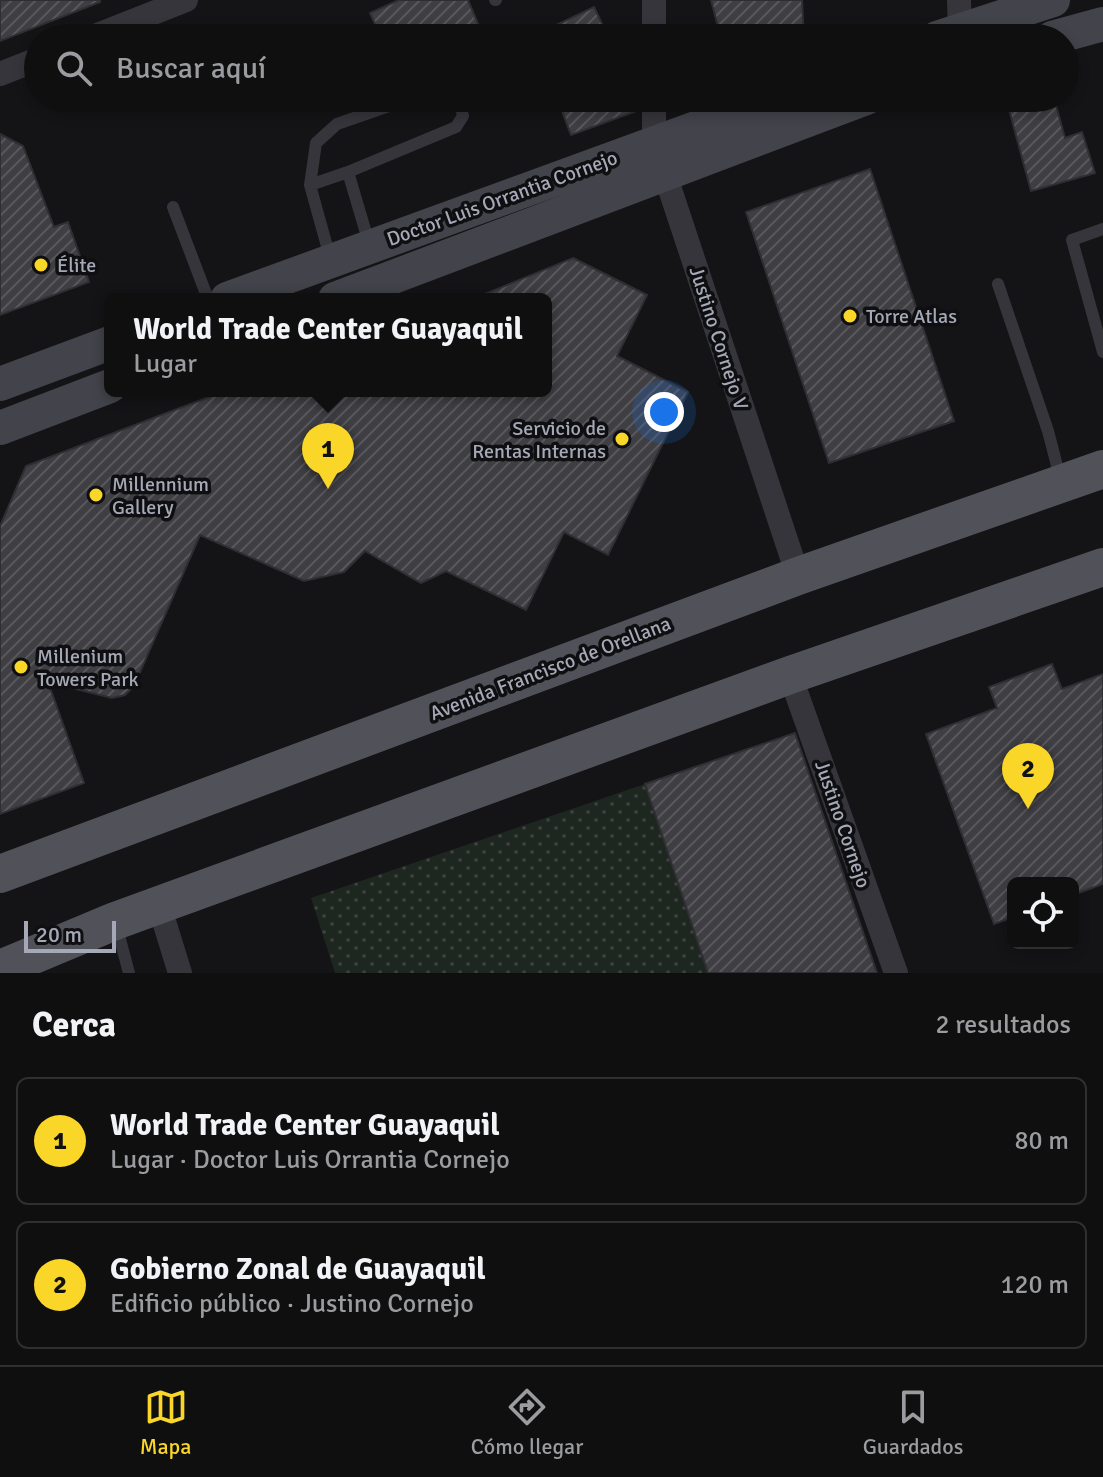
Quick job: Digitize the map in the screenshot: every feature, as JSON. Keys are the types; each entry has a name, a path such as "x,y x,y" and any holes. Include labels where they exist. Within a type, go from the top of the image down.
{"main road":[{"name":"Avenida Francisco de Orellana","path":"0,874 798,576 1103,469"},
{"path":"0,969 115,921 790,675 1103,567"}],"street":[{"path":"125,24 186,0"},
{"path":"654,0 654,24"},
{"path":"952,22 1053,0"},
{"path":"1079,31 1103,24"},
{"path":"0,74 24,65"},
{"name":"Justino Cornejo V","path":"655,112 659,157 798,576"},
{"name":"Doctor Luis Orrantia Cornejo","path":"349,293 659,157 750,112"},
{"name":"Doctor Luis Orrantia Cornejo","path":"243,293 370,246 817,112"},
{"path":"0,384 104,345"},
{"path":"0,428 104,388"},
{"name":"Justino Cornejo","path":"790,675 896,973"},
{"path":"159,905 180,973"}],"lane":[{"path":"331,261 310,185 316,143 328,131 376,112"},
{"path":"310,185 456,127 462,112"},
{"path":"348,172 370,246"},
{"path":"173,207 206,293"},
{"path":"1103,229 1072,240 1103,352"},
{"path":"998,284 1048,431 1061,484"},
{"path":"115,921 129,973"}],"shaded area":[{"path":"645,784 708,973 335,973 311,898"}],"building":[{"path":"0,0 100,0 44,24 24,24 24,32 0,41"},
{"path":"399,0 468,0 478,24 375,24 370,13"},
{"path":"711,0 802,0 803,24 717,24"},
{"path":"594,7 602,24 558,24"},
{"path":"562,112 634,112 571,135"},
{"path":"1010,112 1058,112 1065,138 1082,132 1095,173 1031,191"},
{"path":"0,134 23,146 54,227 68,222 89,282 0,315"},
{"name":"Torre Atlas","path":"870,169 954,421 829,463 746,212"},
{"path":"573,258 647,295 617,356 688,392 608,555 564,532 526,610 446,571 421,583 365,551 344,572 304,581 200,535 134,686 125,695 112,698 48,682 84,783 0,814 0,526 26,466 209,397 552,397 552,293 487,293"},
{"path":"1052,664 1062,689 1103,674 1103,884 1079,893 1079,877 1007,877 1007,919 994,924 926,734 997,708 989,687"},
{"path":"795,733 877,973 708,973 645,784"}],"place":[{"name":"Élite","path":"41,265"},
{"name":"Torre Atlas","path":"850,316"},
{"name":"Servicio de Rentas Internas","path":"622,439"},
{"name":"World Trade Center Guayaquil","path":"328,489"},
{"name":"Millennium Gallery","path":"96,495"},
{"name":"Millenium Towers Park","path":"21,667"},
{"name":"Gobierno Zonal de Guayaquil","path":"1028,809"}]}
